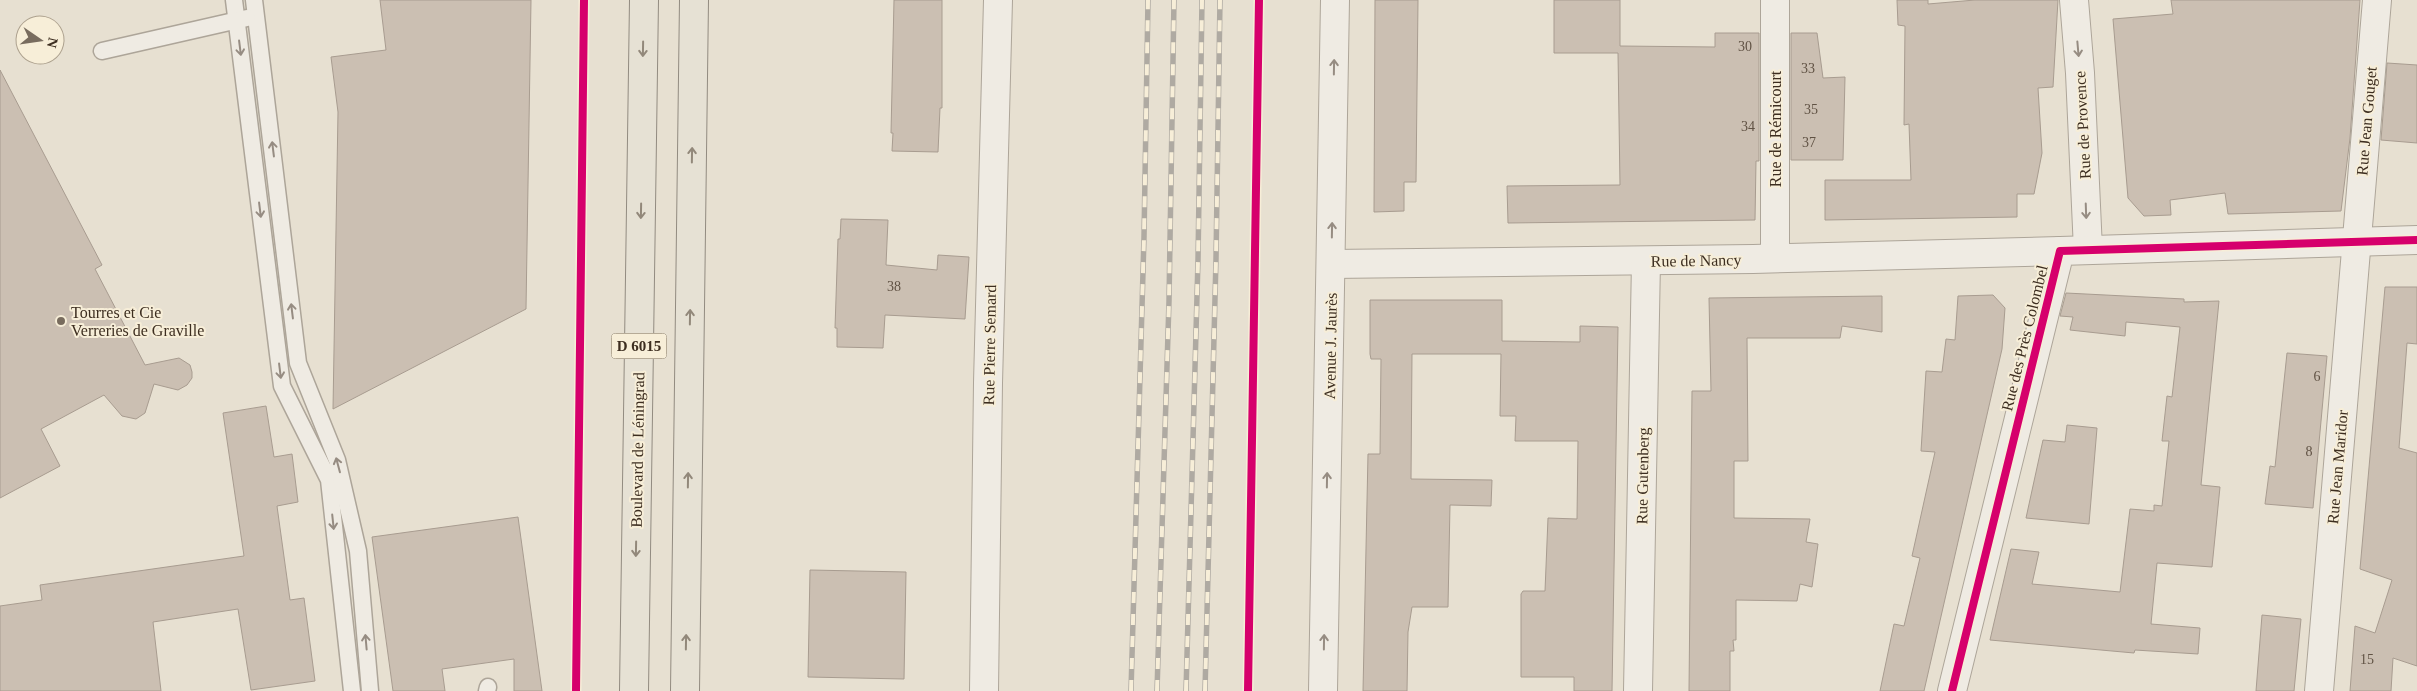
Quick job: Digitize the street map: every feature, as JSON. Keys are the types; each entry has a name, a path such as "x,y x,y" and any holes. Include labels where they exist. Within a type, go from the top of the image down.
{"main road":[{"name":"Boulevard de Léningrad","path":"634,691 644,0"},
{"name":"D 6015","path":"685,691 694,0"}],"street":[{"name":"Rue Pierre Semard","path":"984,691 988,392 998,0"},
{"name":"Avenue J. Jaurès","path":"1324,691 1335,0"},
{"name":"Rue de Rémicourt","path":"1775,0 1775,258"},
{"name":"Rue de Provence","path":"2074,0 2080,72 2088,250"},
{"name":"Rue Jean Gouget","path":"2355,243 2377,0"},
{"name":"Rue des Près Colombel","path":"1952,691 2060,251 2417,240"},
{"name":"Rue Jean Maridor","path":"2319,691 2355,243"},
{"name":"Rue de Nancy","path":"1331,264 1646,261 2060,251"},
{"name":"Rue Gutenberg","path":"1638,691 1646,261"}],"lane":[{"path":"234,0 282,386 329,480 352,691"},
{"path":"102,51 237,20 256,8 298,363 337,460 358,551 370,691"}],"building":[{"path":"380,0 531,0 526,309 333,409 338,112 331,57 386,50"},
{"path":"894,0 942,0 942,108 940,108 938,152 892,151"},
{"path":"1375,0 1418,0 1416,182 1404,182 1404,211 1374,212"},
{"path":"1554,0 1620,0 1620,46 1715,47 1715,33 1759,33 1759,161 1756,161 1755,220 1508,223 1507,186 1620,185 1618,53 1554,53"},
{"path":"1897,0 1928,0 1928,4 1975,0 2058,0 2053,87 2038,88 2042,153 2034,194 2017,194 2017,217 1825,220 1825,180 1911,180 1909,124 1904,125 1905,26 1898,25"},
{"path":"2171,0 2360,0 2350,138 2341,211 2228,214 2225,193 2170,200 2171,215 2144,216 2128,198 2113,19 2173,14"},
{"path":"1791,33 1817,33 1823,78 1845,77 1843,160 1791,160"},
{"path":"2387,63 2417,65 2417,143 2381,140"},
{"name":"Tourres et Cie Verreries de Graville","path":"0,70 102,265 95,269 145,365 179,358 190,365 192,378 187,385 178,390 154,384 145,413 136,419 122,416 104,395 41,429 60,466 0,498"},
{"path":"841,219 888,220 886,265 937,270 938,255 969,257 965,319 885,315 883,348 837,347 837,328 835,328 838,239 840,239"},
{"path":"2385,287 2417,287 2417,344 2407,343 2399,448 2417,453 2417,666 2393,658 2391,691 2350,691 2355,626 2375,633 2392,580 2360,569"},
{"path":"2066,293 2184,299 2184,302 2219,301 2201,485 2220,487 2212,567 2157,563 2151,624 2200,628 2198,654 2135,650 2134,653 1990,640 2011,549 2039,552 2032,584 2120,592 2130,509 2154,511 2154,505 2162,506 2169,441 2162,441 2167,396 2172,397 2180,327 2126,322 2125,336 2070,330 2073,317 2060,316"},
{"path":"1993,295 2005,308 2002,349 1924,691 1880,691 1894,624 1904,626 1920,558 1912,556 1935,452 1921,451 1926,371 1942,372 1946,339 1955,340 1958,296"},
{"path":"1882,296 1882,332 1842,326 1840,338 1747,338 1748,461 1734,461 1734,518 1810,519 1806,542 1818,544 1812,587 1800,584 1797,601 1736,600 1736,640 1733,640 1734,651 1730,651 1730,691 1689,691 1692,391 1711,391 1709,298"},
{"path":"1370,300 1502,300 1502,341 1580,342 1580,326 1618,327 1612,691 1574,691 1574,677 1521,677 1521,594 1523,591 1545,591 1548,518 1577,519 1578,441 1515,441 1516,416 1500,416 1501,354 1412,354 1411,479 1492,480 1491,506 1450,505 1448,607 1412,607 1408,632 1407,691 1363,691 1368,454 1380,454 1381,359 1371,359 1370,354"},
{"path":"2287,353 2327,356 2313,508 2265,504 2270,466 2275,467"},
{"path":"266,406 274,457 292,454 298,502 277,506 290,600 304,598 315,681 251,690 238,609 153,622 161,691 0,691 0,606 42,600 40,585 244,556 223,413"},
{"path":"2067,425 2097,428 2089,524 2026,518 2043,440 2065,442"},
{"path":"518,517 542,691 514,691 514,659 442,669 445,691 393,691 372,537"},
{"path":"810,570 906,572 904,679 808,677"},
{"path":"2262,615 2301,619 2294,691 2256,691"}],"railway":[{"path":"1131,691 1144,237 1148,0"},
{"path":"1157,691 1169,301 1174,0"},
{"path":"1186,691 1198,260 1202,0"},
{"path":"1205,691 1216,259 1220,0"}],"cycle path":[{"path":"576,691 584,0"},
{"path":"1248,691 1259,0"},
{"path":"1952,691 2060,251 2417,240"}],"place":[{"name":"Tourres et Cie Verreries de Graville","path":"61,321"}]}
